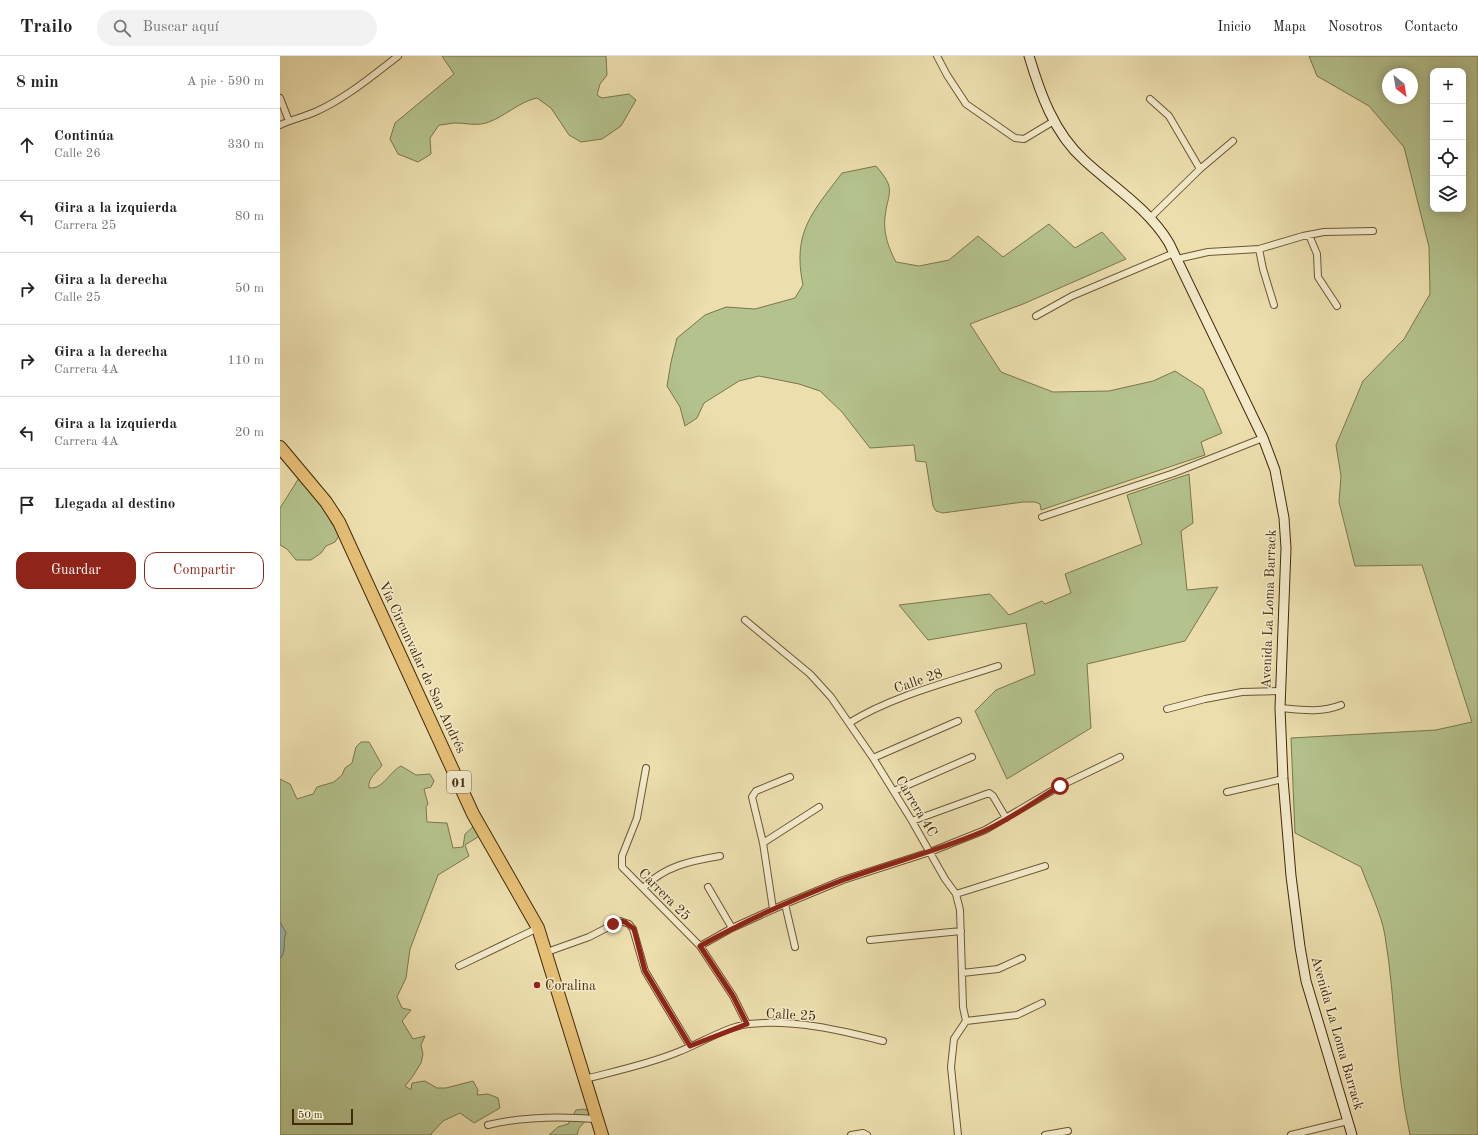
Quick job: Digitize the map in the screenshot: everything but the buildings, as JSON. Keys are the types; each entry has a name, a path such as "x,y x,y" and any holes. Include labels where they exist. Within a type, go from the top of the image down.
{"highway":[{"name":"Vía Circunvalar de San Andrés","path":"280,447 326,502 339,522 473,814 538,928 548,952 602,1135"}],"main road":[{"name":"Avenida La Loma Barrack","path":"1028,56 1042,95 1054,121 1072,147 1083,160 1151,217 1160,228 1263,438 1275,470 1284,518 1286,548 1280,708 1283,780 1291,876 1306,981 1352,1135"}],"street":[{"path":"280,125 314,112 342,96 398,56"},
{"path":"937,56 947,75 966,104 1015,138 1024,139 1054,121"},
{"path":"280,98 289,121"},
{"path":"1150,100 1161,108 1171,120 1200,169"},
{"path":"1151,217 1200,169 1233,141"},
{"path":"1036,316 1072,296 1175,256 1208,252 1259,249 1324,232 1373,231"},
{"path":"1309,235 1317,254 1318,277 1337,306"},
{"path":"1259,249 1263,269 1274,305"},
{"path":"1042,517 1174,473 1263,438"},
{"name":"Carrera 4C","path":"745,620 810,674 831,696 874,758 945,879 956,894 959,904 963,1007 966,1021"},
{"name":"Calle 28","path":"849,723 873,710 903,698 998,666"},
{"path":"1167,710 1206,699 1242,692 1280,691"},
{"path":"1280,708 1320,711 1330,710 1341,705"},
{"path":"874,758 958,721"},
{"path":"894,791 972,757"},
{"path":"700,946 732,928 785,904 850,878 930,852 985,830 1060,786 1120,757"},
{"name":"Carrera 25","path":"646,768 636,818 622,856 625,871 700,946 733,996 747,1024"},
{"path":"773,909 763,843 752,794 790,777"},
{"path":"1227,792 1283,780"},
{"path":"912,821 990,793 1006,818"},
{"path":"763,843 819,807"},
{"path":"643,888 653,878 680,864 720,856"},
{"path":"956,894 1045,866"},
{"path":"708,887 732,928"},
{"path":"785,904 795,947"},
{"path":"548,952 589,937 620,921 629,924 636,934 640,959 645,971 690,1046"},
{"path":"459,966 538,928"},
{"path":"870,940 960,931"},
{"path":"962,973 998,969 1022,958"},
{"path":"958,1135 951,1066 954,1039 966,1021 1017,1015 1042,1003"},
{"name":"Calle 25","path":"585,1079 650,1062 747,1024 788,1024 822,1027 883,1041"},
{"path":"488,1125 524,1117 575,1117 597,1119"},
{"path":"1291,1135 1348,1121"},
{"path":"1045,1135 1068,1131"},
{"path":"851,1135 865,1133 867,1135"}],"green space":[{"path":"442,56 606,56 607,75 600,84 597,95 602,98 629,94 636,100 621,126 602,139 581,142 569,135 551,108 537,98 530,100 486,123 455,123 439,125 430,138 431,154 418,162 398,154 390,139 395,123 454,74"},
{"path":"1309,56 1478,56 1478,1135 1410,1135 1401,1085 1389,961 1381,919 1361,867 1295,833 1291,738 1436,730 1472,722 1422,565 1355,566 1339,502 1341,476 1336,445 1363,381 1404,339 1430,294 1429,247 1404,147 1369,106 1317,76"},
{"path":"876,166 887,180 889,186 890,191 885,217 885,229 891,252 896,262 919,266 949,260 978,236 1003,257 1049,224 1075,248 1102,232 1126,259 1023,304 970,324 1001,372 1053,392 1109,391 1153,381 1175,371 1203,389 1222,433 1201,442 1205,455 1041,510 1040,504 1035,502 1023,502 943,513 936,511 933,506 926,462 916,461 914,445 870,448 842,412 820,391 799,384 759,376 739,381 704,403 697,418 685,426 680,407 667,386 677,338 705,315 726,307 755,309 795,298 803,285 800,267 800,251 803,237 807,224 814,212 842,173"},
{"path":"1189,474 1193,523 1181,531 1187,590 1218,587 1185,641 1087,664 1091,728 1007,779 975,711 996,690 1035,674 1026,623 928,640 899,605 990,594 1009,615 1042,601 1045,604 1071,593 1065,574 1142,544 1127,495"},
{"path":"299,478 322,506 332,524 340,534 335,542 326,546 321,553 311,560 296,560 287,549 280,545 280,508"},
{"path":"361,742 369,742 382,765 371,778 369,788 379,786 401,766 416,775 430,774 434,781 431,787 424,789 428,804 426,807 427,822 447,823 453,848 463,847 465,834 475,825 481,835 465,845 469,856 438,875 410,949 406,978 397,997 402,1008 411,1010 402,1021 413,1039 425,1036 421,1045 423,1054 421,1063 405,1086 411,1090 412,1083 425,1081 437,1088 446,1088 473,1081 478,1090 477,1095 488,1094 498,1098 500,1108 474,1123 460,1113 443,1121 431,1134 432,1135 280,1135 280,959 284,950 286,933 280,922 280,779 290,784 297,799 313,794 317,787 334,782 342,775 345,768 352,763 356,747"},
{"path":"584,1109 589,1111 589,1117 579,1128 577,1135 549,1135 558,1127 568,1124 576,1110"}],"water":[{"path":"280,922 286,933 284,949 280,959"}],"place":[{"name":"Coralina","path":"537,985"}],"route":[{"path":"613,924 620,921 625,922 634,929 641,963 672,1019 690,1046 712,1036 747,1024 733,996 700,946 732,928 843,880 930,852 985,830 1060,786"}]}
